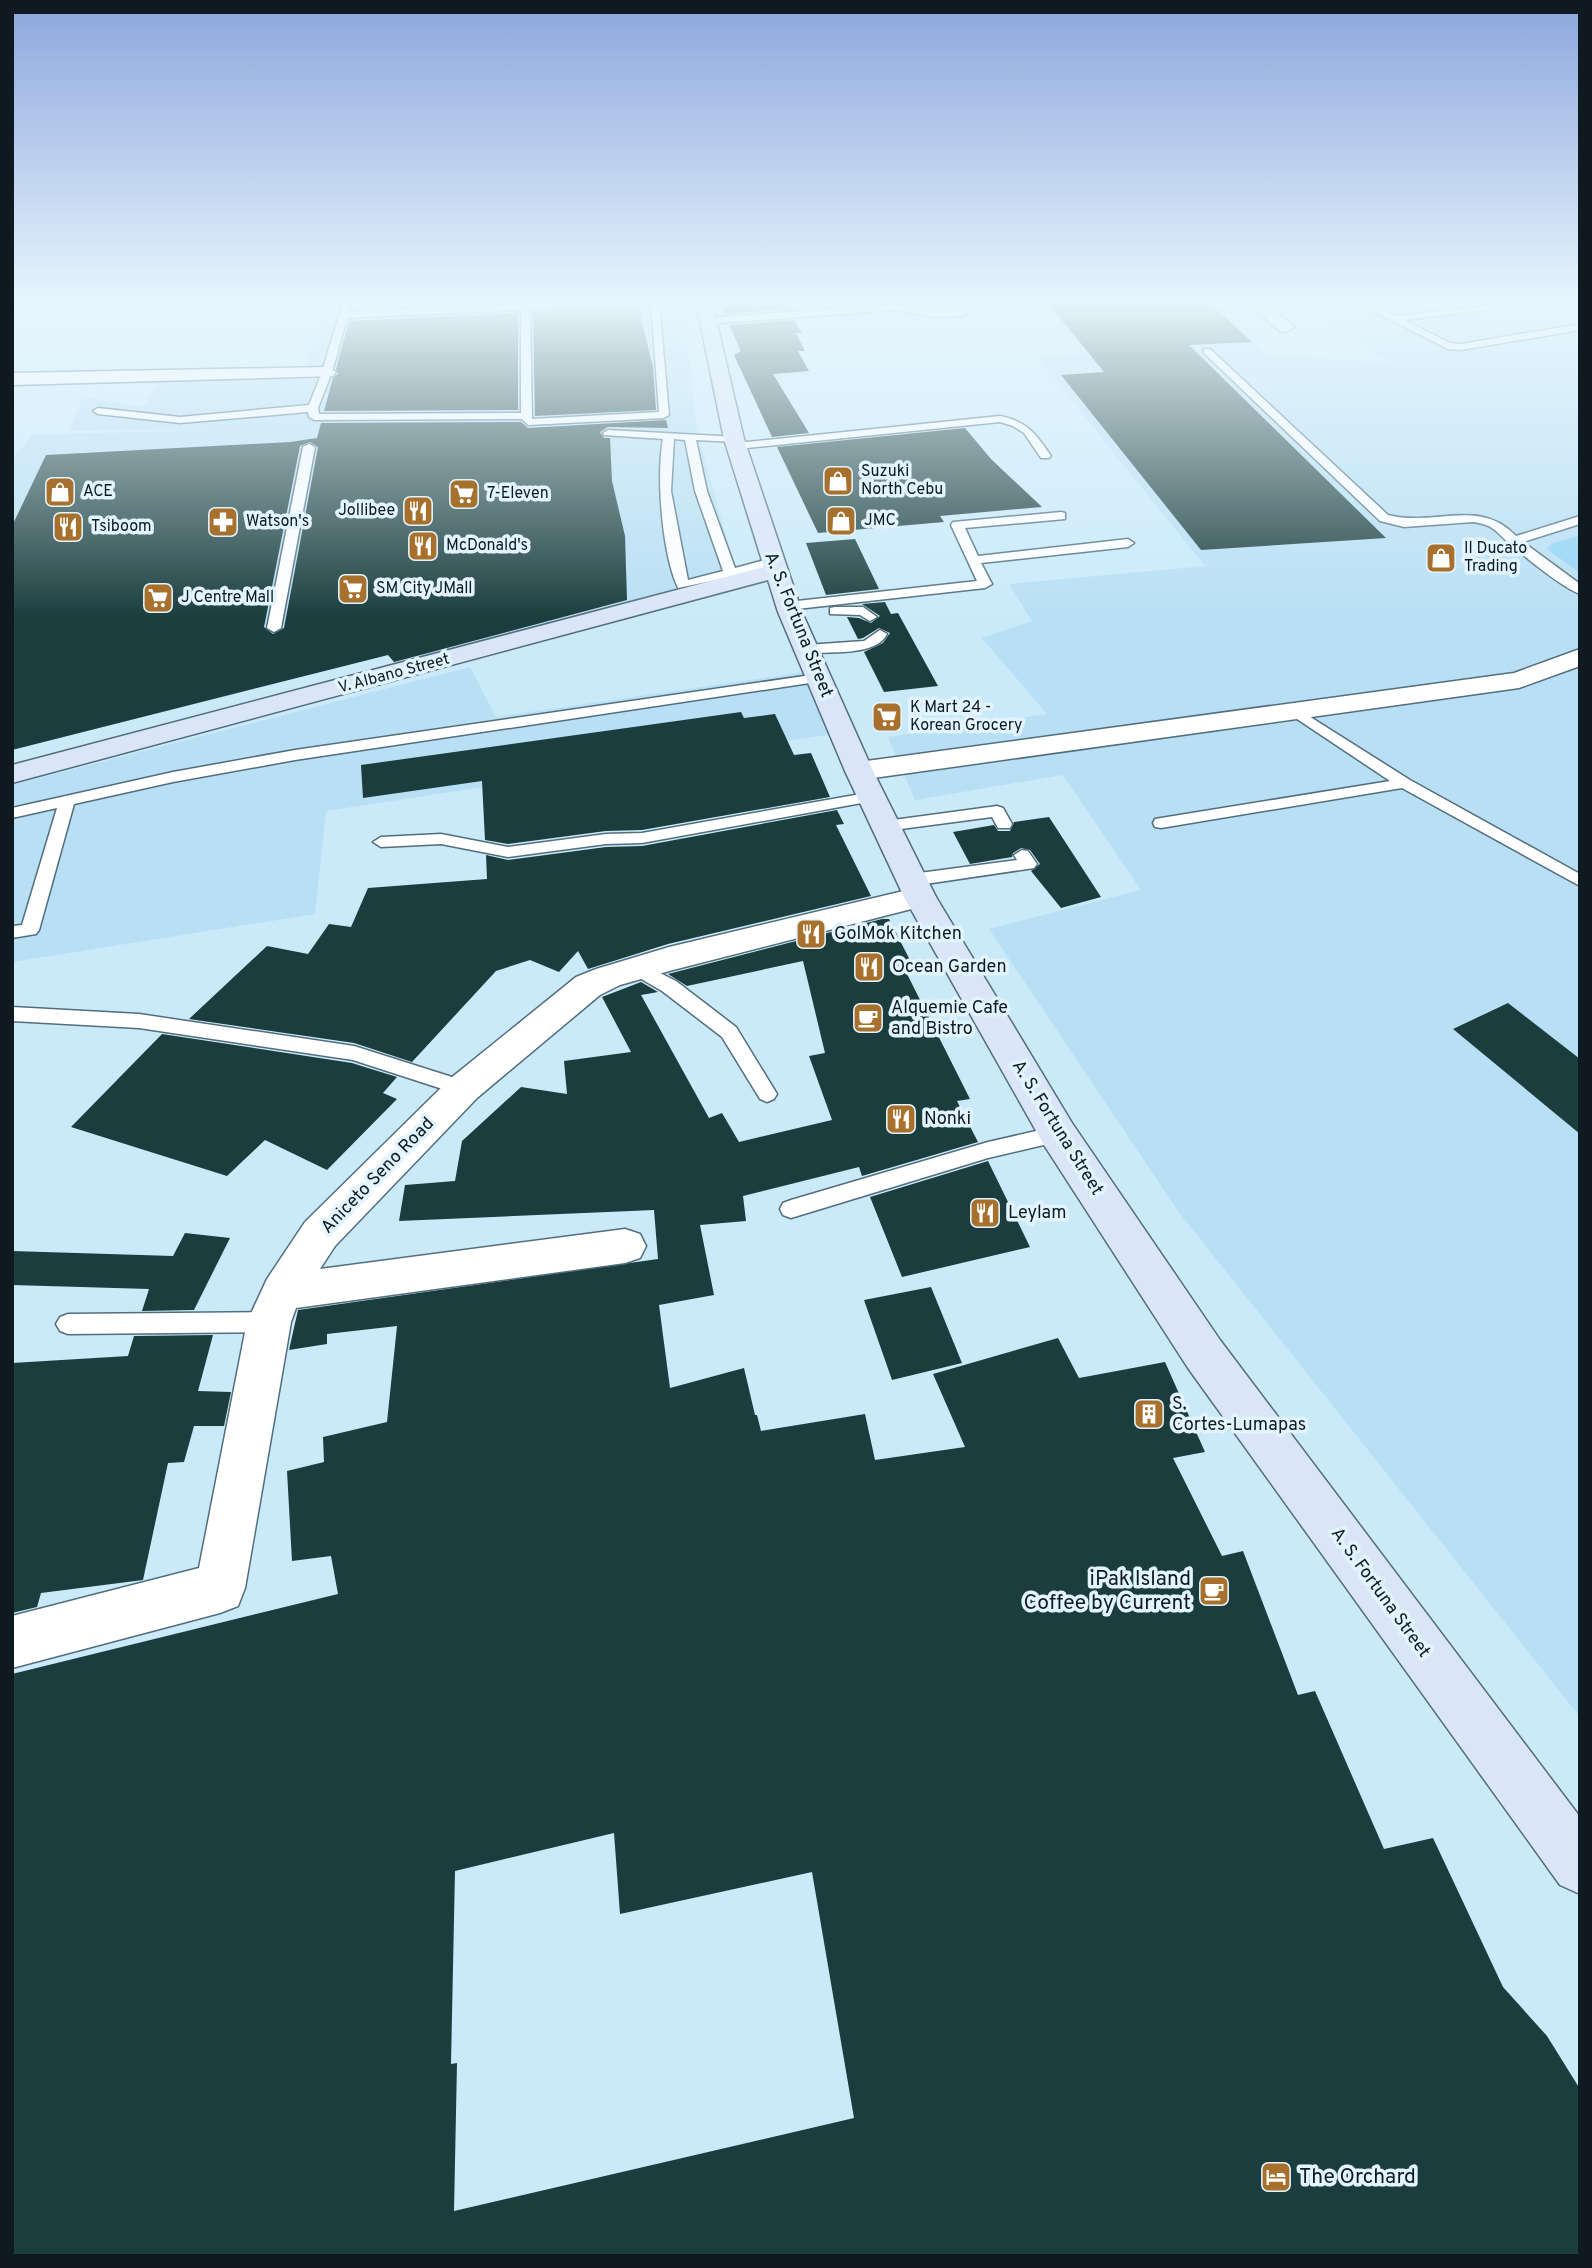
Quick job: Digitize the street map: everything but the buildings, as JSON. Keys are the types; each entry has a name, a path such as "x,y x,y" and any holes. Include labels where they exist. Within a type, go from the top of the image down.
{"main road":[{"name":"A. S. Fortuna Street","path":"727,408 735,442 790,610 872,798 916,888 1058,1134 1205,1354 1580,1865"},
{"name":"V. Albano Street","path":"12,775 774,566"}],"street":[{"path":"872,798 1293,710 1519,680 1580,657"},
{"name":"Aniceto Seno Road","path":"12,1642 220,1588 276,1307 320,1234 464,1088 588,986 638,968 916,888"},
{"path":"276,1307 625,1246"}],"lane":[{"path":"98,411 180,420 313,408 314,417 341,419 526,416"},
{"path":"526,408 528,422 664,415 663,408"},
{"path":"1267,408 1384,518 1404,523 1473,518 1499,525 1514,541 1580,590"},
{"path":"608,433 690,436 735,442 1000,419 1017,421 1025,427 1045,456"},
{"path":"669,435 663,474 683,585 732,578 701,491 690,436"},
{"path":"274,628 309,447"},
{"path":"790,610 985,584 957,525 1061,516"},
{"path":"1514,541 1580,520"},
{"path":"975,560 1128,543"},
{"path":"790,610 850,609 863,611 870,617"},
{"path":"12,813 173,777 812,663 867,645 878,639 880,634"},
{"path":"1293,710 1404,783 1580,880"},
{"path":"1161,823 1404,783"},
{"path":"381,842 441,839 508,852 606,839 642,838 872,798 997,811 1004,824"},
{"path":"12,932 30,930 67,800"},
{"path":"916,888 1028,864 1022,855"},
{"path":"638,968 669,986 729,1032 767,1094"},
{"path":"12,1014 139,1021 354,1053 464,1088"},
{"path":"792,1209 988,1150 1058,1134"},
{"path":"68,1324 276,1307"}],"shaded area":[{"name":"SM City JMall","path":"78,408 695,408 697,429 737,578 398,667 388,655 12,750 12,460 32,435 239,429 70,431"},
{"path":"1078,408 1580,408 1580,1717 1178,1211 989,929 1141,890 1063,775 915,800 888,737 1047,714 982,638 1032,621 1009,584 1205,566"},
{"path":"1580,535 1580,573 1547,549 1551,544"},
{"path":"470,667 496,717 805,672 832,734 326,811 315,914 12,962 12,785"}],"place":[{"name":"Suzuki North Cebu","path":"838,481"},
{"name":"ACE","path":"60,492"},
{"name":"7-Eleven","path":"464,494"},
{"name":"Jollibee","path":"418,511"},
{"name":"JMC","path":"841,521"},
{"name":"Watson's","path":"223,522"},
{"name":"Tsiboom","path":"68,527"},
{"name":"McDonald's","path":"423,546"},
{"name":"Il Ducato Trading","path":"1441,558"},
{"name":"SM City JMall","path":"353,589"},
{"name":"J Centre Mall","path":"158,598"},
{"name":"K Mart 24 - Korean Grocery","path":"887,717"},
{"name":"GolMok Kitchen","path":"811,934"},
{"name":"Ocean Garden","path":"869,967"},
{"name":"Alquemie Cafe and Bistro","path":"868,1018"},
{"name":"Nonki","path":"901,1119"},
{"name":"Leylam","path":"985,1213"},
{"name":"S. Cortes-Lumapas","path":"1149,1414"},
{"name":"iPak Island Coffee by Current","path":"1214,1591"},
{"name":"The Orchard","path":"1276,2177"}]}
